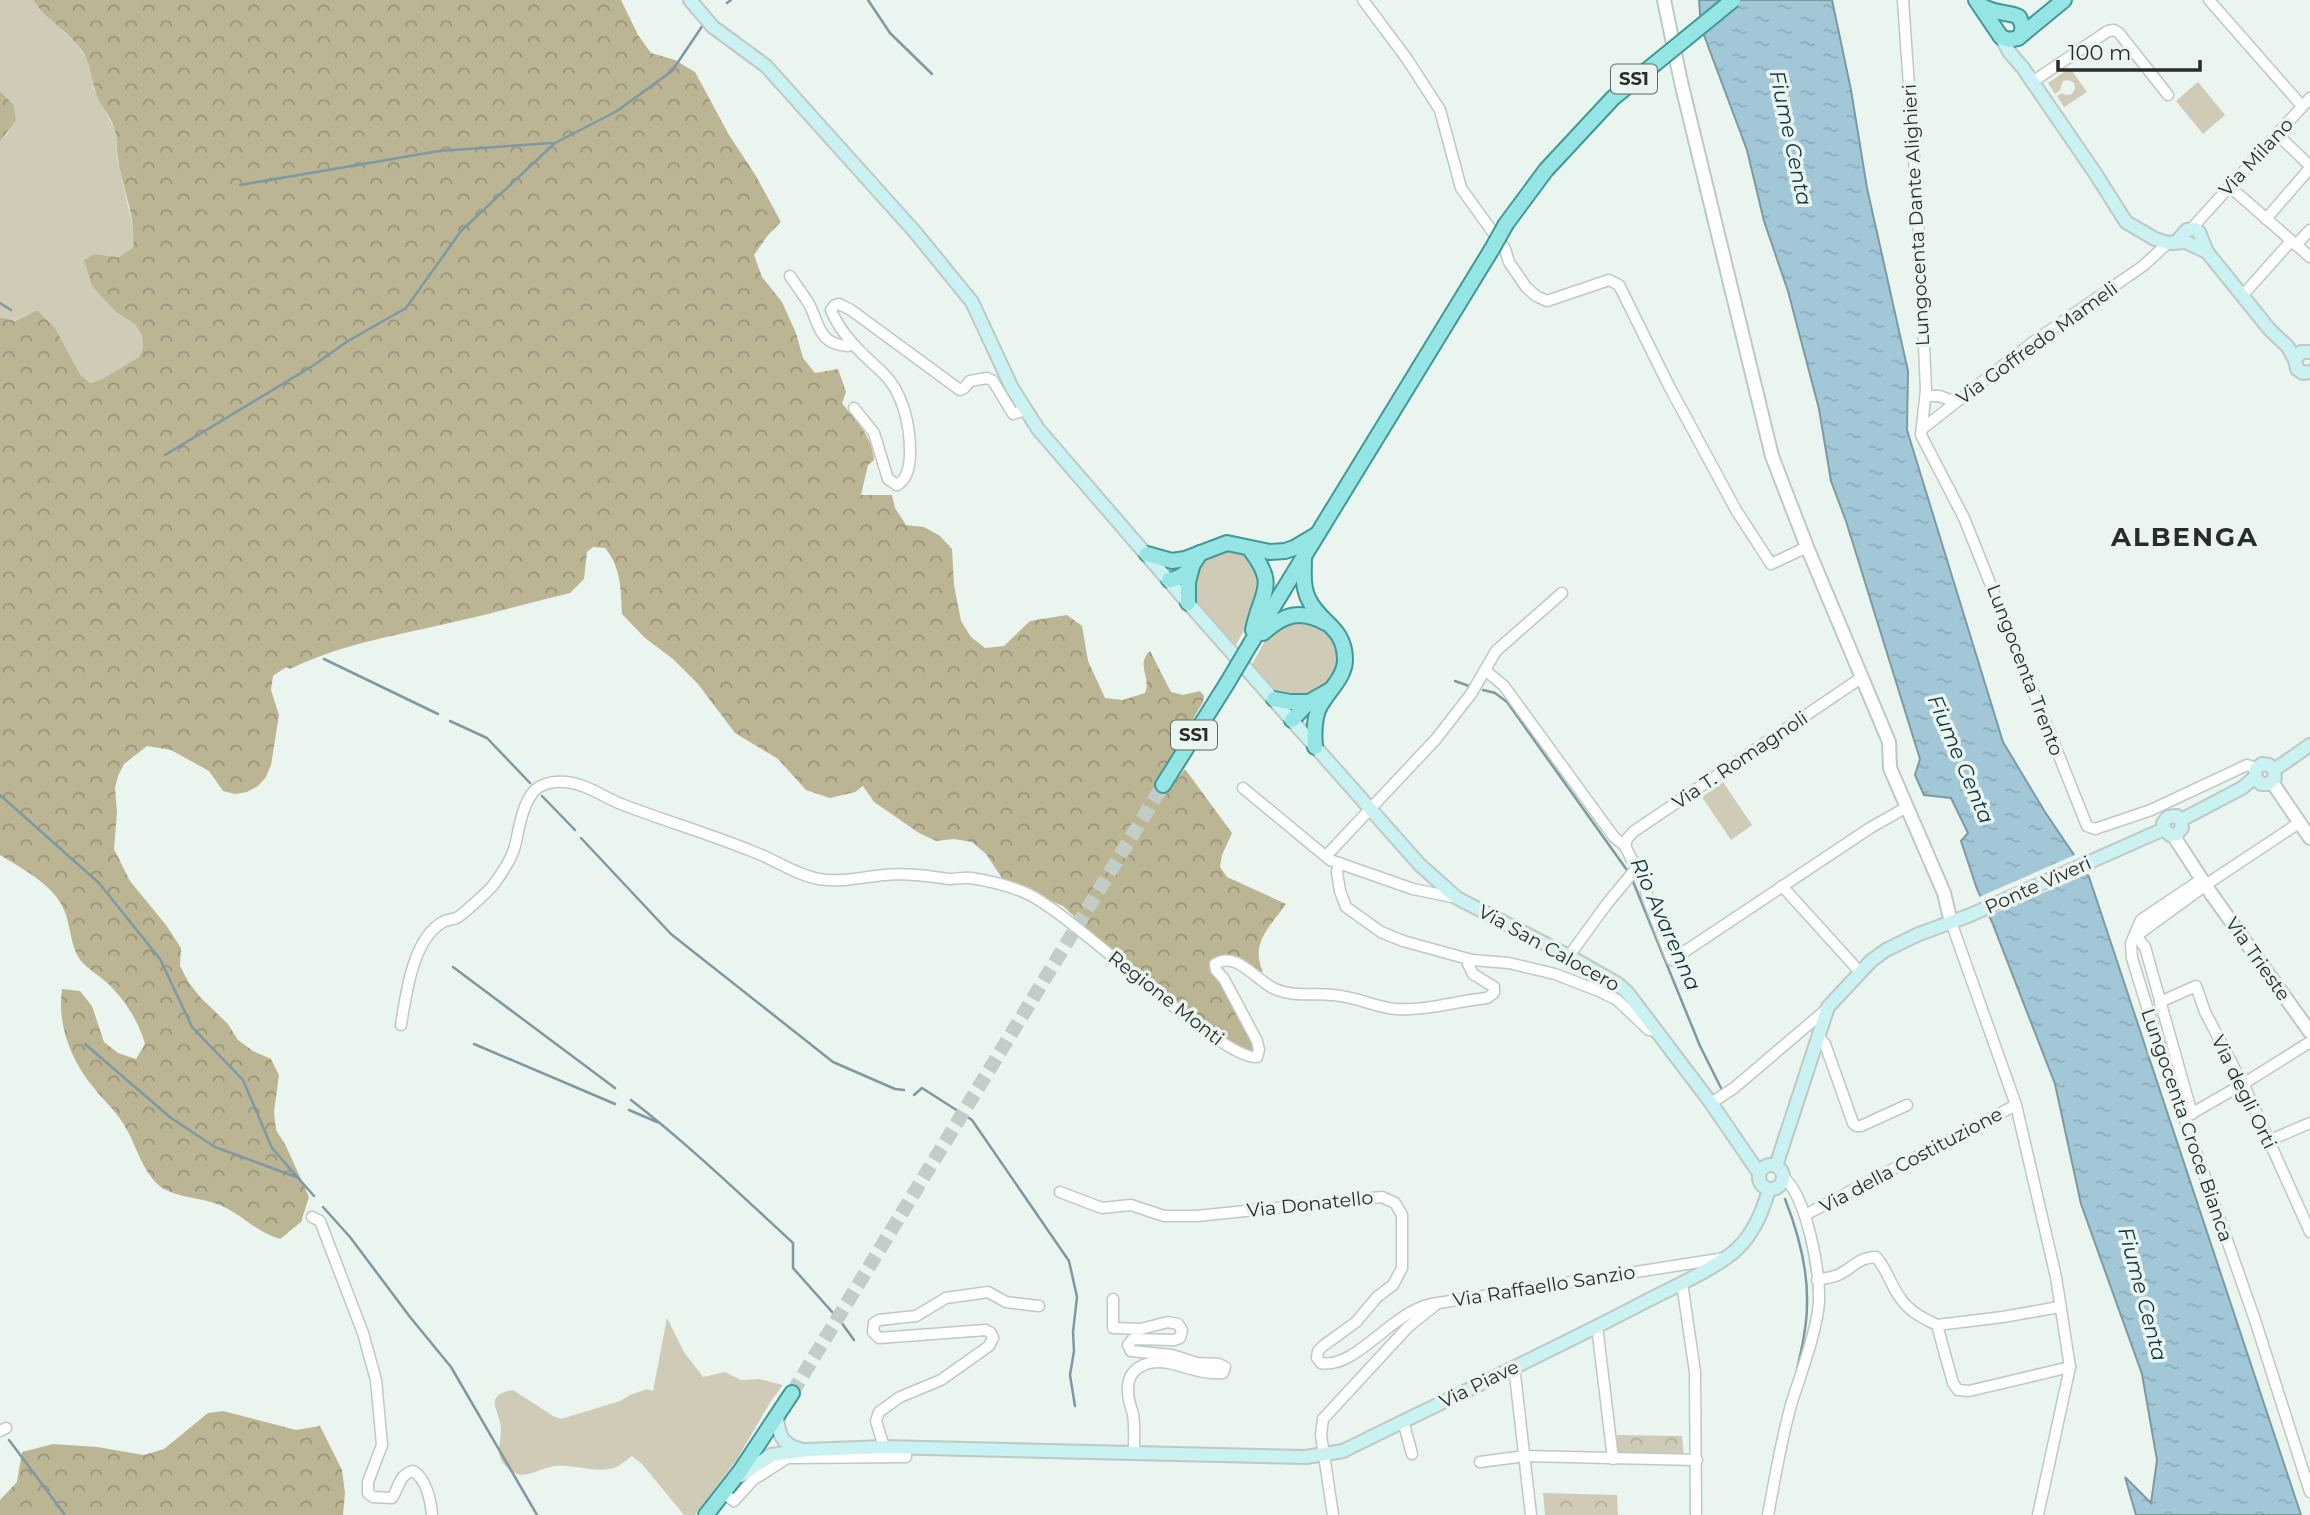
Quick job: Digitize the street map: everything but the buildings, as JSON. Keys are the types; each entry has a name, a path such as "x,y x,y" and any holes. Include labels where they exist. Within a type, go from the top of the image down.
{"main road":[{"name":"Via San Calocero","path":"690,0 713,27 766,66 907,222 972,302 1012,388 1038,429 1420,866 1457,898 1569,956 1627,992 1711,1103 1759,1173"},
{"name":"SS1","path":"1163,785 1320,533 1506,224 1546,170 1613,98 1733,0"},
{"path":"1999,33 2009,40 2019,36 2064,0"},
{"path":"1977,1 1993,13 2041,18"},
{"path":"1977,1 2126,222 2149,236 2187,238 2207,252 2270,330 2288,347 2305,353 2297,369 2309,374"},
{"path":"1999,33 2000,19 2012,16"},
{"path":"2012,16 2023,24 2016,48 2023,68"},
{"path":"1168,580 1177,579 1200,553 1227,543 1270,552 1285,551 1320,533"},
{"path":"1249,548 1264,570 1267,580 1253,626 1251,643"},
{"path":"1147,554 1189,563"},
{"path":"1292,720 1311,716 1313,706 1331,689 1345,662 1344,646 1337,631 1308,600 1304,581 1304,557"},
{"path":"1188,603 1189,563"},
{"path":"1251,643 1277,620 1287,616 1300,614 1331,625"},
{"path":"1274,699 1313,706"},
{"path":"1313,706 1315,747"},
{"path":"2256,772 2261,784 2310,745"},
{"name":"Ponte Viveri","path":"1951,922 2171,824 2240,789 2256,772"},
{"path":"1779,1171 1764,1166 1759,1173 1761,1184 1769,1189 1778,1187 1779,1171 1828,1007 1860,972 1885,950 1919,933 1951,922"},
{"name":"Via Piave","path":"728,1488 765,1457 807,1450 884,1447 1306,1457 1343,1451 1597,1326 1725,1258 1737,1249 1752,1231 1764,1208 1769,1189"},
{"path":"706,1515 728,1488 792,1393"},
{"path":"777,1415 783,1440 793,1447 807,1450"}],"street":[{"path":"1363,0 1407,59 1440,110 1461,188 1505,249 1509,261 1526,287 1536,296 1548,301 1609,280 1619,285 1669,386 1736,510 1771,564 1807,547"},
{"path":"1664,0 1681,82 1772,456 1888,742 1890,768 1944,893 1951,922 2016,1105 2056,1277 2070,1367 2038,1515"},
{"name":"Lungocenta Dante Alighieri","path":"1903,0 1918,215 1926,396 1922,429"},
{"path":"2209,0 2302,106"},
{"path":"2032,82 2108,31 2114,30 2168,95"},
{"name":"Via Milano","path":"2187,238 2229,186 2310,98"},
{"path":"2266,219 2310,165 2277,134"},
{"path":"2229,186 2310,257"},
{"path":"2243,295 2310,230"},
{"name":"Via Goffredo Mameli","path":"1922,429 2023,349 2143,266 2153,256 2187,238"},
{"path":"2296,246 2310,239"},
{"path":"789,276 808,303 819,333 842,346 848,346 850,341"},
{"path":"854,408 874,433 888,479 897,485 904,478 910,459 907,420 901,403 884,374 850,341 832,313 835,305 851,310 960,390 971,381 987,377 993,381 1013,414 1025,410"},
{"path":"1926,396 1956,402"},
{"name":"Lungocenta Trento","path":"1922,429 1921,435 1926,446 1964,518 2087,825 2095,829 2163,804 2247,765 2256,772"},
{"path":"1326,856 1436,739 1471,694 1496,651 1562,593"},
{"path":"1485,670 1504,686 1614,837 1625,846 1632,860 1640,867 1648,899 1672,960 1907,807"},
{"name":"Via T. Romagnoli","path":"1625,846 1633,832 1861,678"},
{"path":"2136,936 2204,882 2305,828 2273,776"},
{"name":"Regione Monti","path":"401,1025 410,976 419,950 429,933 442,922 458,917 491,889 515,848 517,831 533,793 544,784 567,782 587,787 608,799 736,845 817,879 838,881 886,874 909,874 964,878 994,883 1030,894 1066,918 1218,1041 1248,1057 1257,1057 1258,1041 1216,970 1215,964 1221,960 1238,963 1273,988 1289,993 1335,995 1395,1009 1431,1008 1487,998 1494,993 1494,987 1473,974 1468,964 1472,960"},
{"path":"1242,788 1326,856 1339,863 1413,889 1457,898"},
{"path":"2163,804 2171,824"},
{"name":"Via Trieste","path":"2171,824 2204,882 2310,1032"},
{"path":"1339,863 1337,872 1340,891 1346,907 1381,932 1403,942 1472,960 1543,970 1600,990 1617,1000 1649,1030 1657,1031"},
{"path":"1569,956 1634,871"},
{"path":"1782,886 1860,972"},
{"name":"Lungocenta Croce Bianca","path":"2188,1115 2160,1049 2132,958 2131,943 2136,936 2145,947 2188,1115 2221,1227 2255,1320 2310,1492"},
{"name":"Via degli Orti","path":"2161,1002 2196,986 2205,1012 2243,1084 2310,1232"},
{"path":"1711,1103 1734,1088 1828,1007"},
{"path":"1818,1036 1825,1044 1839,1087 1856,1126 1908,1105"},
{"path":"2188,1115 2310,1042"},
{"name":"Via della Costituzione","path":"1805,1215 2016,1105"},
{"path":"2268,1141 2310,1123"},
{"path":"1768,1515 1785,1429 1819,1302 1805,1215 1790,1182 1779,1171"},
{"name":"Via Donatello","path":"1060,1192 1102,1208 1131,1205 1164,1216 1197,1216 1382,1197 1395,1203 1402,1215 1402,1268 1393,1285 1377,1297 1356,1322 1322,1346 1317,1358 1321,1363 1331,1365 1344,1361 1405,1314 1428,1303 1438,1303"},
{"path":"312,1217 320,1221 328,1238 363,1333 376,1380 383,1445 368,1482 368,1493 373,1497 392,1498 402,1477 407,1472 417,1473 431,1503 432,1515"},
{"path":"1817,1280 1842,1273 1865,1257 1875,1256 1901,1300 1916,1315 1937,1325 2059,1307"},
{"name":"Via Raffaello Sanzio","path":"1333,1515 1321,1435 1323,1419 1408,1326 1438,1303 1725,1258"},
{"path":"1682,1283 1695,1372 1696,1515"},
{"path":"884,1447 877,1421 879,1412 900,1397 941,1380 989,1346 993,1338 986,1330 879,1338 873,1332 874,1323 879,1320 915,1316 946,1298 988,1292 1006,1302 1039,1306"},
{"path":"1113,1299 1113,1328 1141,1329 1174,1322 1182,1330 1180,1338 1174,1340 1133,1339 1128,1345 1131,1351 1172,1355 1197,1363 1219,1364 1225,1367 1223,1373 1218,1374 1160,1362 1135,1369 1129,1376 1128,1392 1133,1415 1134,1453"},
{"path":"1937,1325 1952,1383 1958,1390 1969,1391 2070,1367"},
{"path":"1597,1326 1613,1459"},
{"path":"1514,1366 1531,1515"},
{"path":"1403,1421 1412,1454"},
{"path":"728,1488 734,1501 753,1480 786,1458 906,1457 906,1448"},
{"path":"1479,1462 1525,1456 1697,1460"}],"green space":[{"path":"0,0 33,0 39,9 76,43 90,64 94,89 116,132 117,157 135,237 133,249 119,257 95,254 116,312 136,325 142,336 143,348 139,357 90,383 80,374 55,329 37,310 14,321 0,317 0,142 8,133 13,104 0,91"},
{"path":"33,0 621,0 638,35 651,53 675,60 695,72 729,135 756,176 781,222 754,255 762,277 782,302 796,333 803,358 815,373 838,369 846,392 842,403 862,429 873,451 874,460 868,465 861,495 892,495 895,508 906,525 924,527 940,536 952,549 954,585 961,621 971,637 985,648 1004,646 1030,621 1067,615 1082,626 1088,661 1105,698 1123,700 1145,693 1147,682 1144,661 1150,651 1171,692 1183,695 1200,691 1204,696 1156,782 1169,790 1185,769 1232,833 1222,855 1220,867 1227,877 1286,904 1260,944 1263,972 1238,960 1220,956 1210,965 1252,1038 1253,1049 1246,1052 1181,1007 1113,953 1063,906 1004,881 986,854 972,842 954,839 936,841 919,833 874,802 863,786 855,792 830,798 806,790 778,759 735,733 698,684 622,614 619,579 614,563 605,548 593,547 587,552 584,579 570,593 347,647 290,669 286,667 273,676 271,690 279,715 271,765 258,786 247,792 235,794 223,791 209,771 171,750 147,746 124,764 115,788 117,812 114,849 130,881 181,948 180,966 189,983 228,1024 238,1040 271,1059 279,1075 274,1112 276,1130 309,1197 301,1222 280,1239 263,1232 220,1205 177,1194 157,1184 146,1170 124,1124 86,1077 72,1054 62,1016 62,989 80,991 92,1006 104,1042 118,1053 136,1059 145,1044 139,1027 118,994 83,964 73,945 62,905 55,896 39,880 0,855 0,317 15,321 37,310 55,328 80,374 90,383 139,357 143,348 142,336 136,325 116,312 92,286 84,260 95,254 119,257 133,248 133,227 115,132 97,95 84,54"},
{"path":"2070,68 2087,92 2064,107 2057,96 2062,93 2072,94 2074,83 2063,81 2060,90 2055,94 2048,83"},
{"path":"2198,82 2225,115 2203,134 2176,101"},
{"path":"0,91 13,104 16,120 0,142"},
{"path":"1223,549 1245,553 1263,581 1254,612 1236,645 1197,603 1191,585 1202,558"},
{"path":"1296,619 1326,629 1336,642 1340,655 1338,668 1321,690 1308,696 1294,697 1275,690 1252,665 1269,633"},
{"path":"1723,782 1752,825 1731,840 1702,797"},
{"path":"667,1318 684,1352 703,1377 725,1372 741,1380 759,1379 783,1385 737,1459 695,1515 684,1515 642,1464 632,1456 615,1467 603,1470 556,1466 521,1475 505,1465 499,1452 501,1431 495,1406 497,1396 513,1390 561,1419 620,1401 647,1389 653,1391"},
{"path":"223,1411 296,1430 320,1426 342,1470 345,1493 343,1515 0,1515 0,1500 17,1482 22,1452 53,1444 97,1447 144,1455 164,1449 208,1413"},
{"path":"1617,1435 1682,1436 1684,1457 1617,1457"},
{"path":"1543,1493 1617,1495 1618,1515 1545,1515"}],"water":[{"name":"Fiume Centa","path":"1699,0 1832,0 1851,90 1867,188 1908,371 1907,430 2003,742 2045,812 2089,877 2301,1515 2136,1515 2125,1477 2151,1503 2157,1460 2142,1374 2081,1204 2055,1084 1977,889 1961,841 1968,833 1951,798 1924,795 1915,775 1920,759 1831,481 1819,409 1788,291 1764,221 1747,150 1701,27"}],"pier":[{"path":"2077,854 2090,873 1986,917 1977,898"}],"waterway":[{"name":"Rio Avarenna","path":"727,3 731,0"},
{"name":"Rio Avarenna","path":"868,0 890,33 932,74"},
{"path":"165,455 406,308 461,231 555,143 617,111 672,71 703,25"},
{"path":"240,185 439,151 552,143"},
{"path":"0,303 11,310"},
{"path":"324,659 438,714"},
{"name":"Rio Avarenna","path":"1455,681 1469,686"},
{"name":"Rio Avarenna","path":"1483,690 1495,693 1507,702 1629,873"},
{"path":"450,721 487,738 530,783"},
{"path":"0,795 99,883 160,959 192,1027 243,1080 272,1148 314,1196"},
{"path":"542,796 575,830"},
{"path":"581,838 671,934 833,1062 895,1089 904,1090"},
{"name":"Rio Avarenna","path":"1632,879 1700,1046 1721,1088"},
{"path":"453,967 615,1088"},
{"path":"85,1044 171,1118 215,1147 296,1177"},
{"path":"474,1044 615,1104"},
{"path":"914,1095 922,1088 972,1120 1069,1261 1077,1297 1070,1375 1075,1406"},
{"path":"631,1100 793,1243 793,1268 854,1340"},
{"path":"629,1110 657,1122"},
{"name":"Rio Avarenna","path":"1785,1199 1801,1251 1807,1291 1805,1330 1796,1374"},
{"path":"323,1207 350,1237 451,1367 537,1515"},
{"path":"9,1440 65,1515"}],"tunnel":[{"path":"792,1393 1163,785"}],"district":[{"name":"ALBENGA","path":"2185,537"}]}
